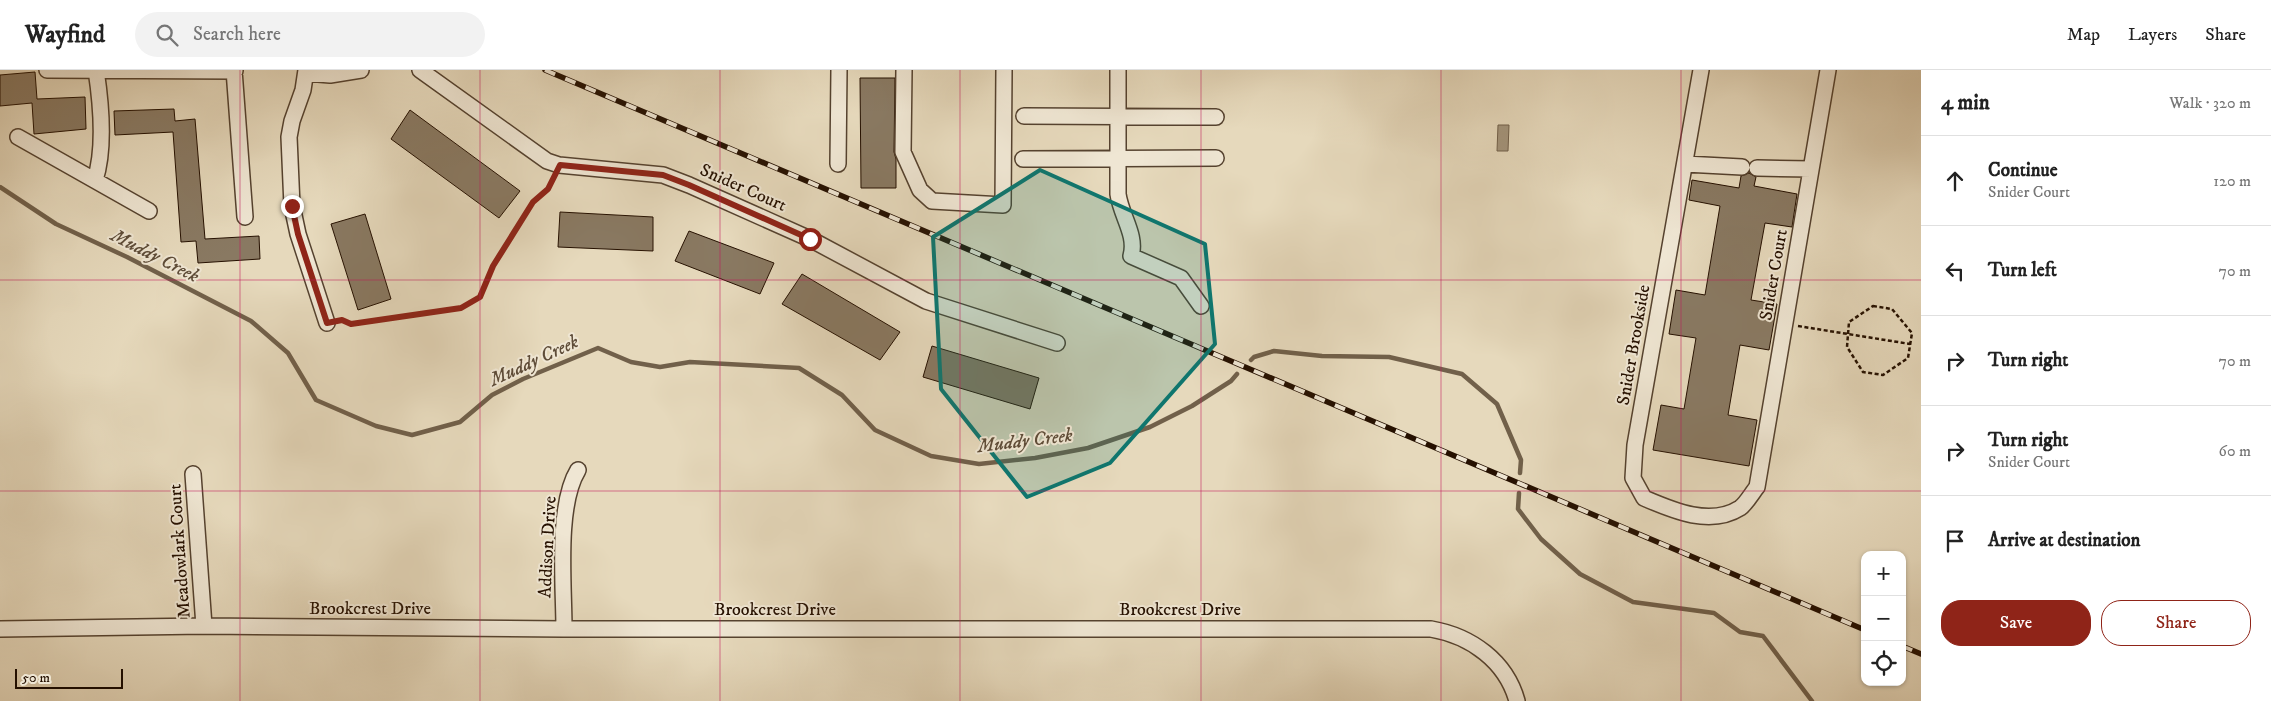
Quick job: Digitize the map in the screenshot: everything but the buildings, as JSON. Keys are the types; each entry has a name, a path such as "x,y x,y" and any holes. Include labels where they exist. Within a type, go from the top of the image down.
{"street":[{"path":"46,70 235,71 245,217"},
{"path":"95,180 100,163 99,88 96,70"},
{"path":"327,323 298,234 292,206 289,137 306,72 330,75 361,70"},
{"name":"Snider Court","path":"420,70 547,161 560,165 663,175 672,178 810,239 926,302 1057,343"},
{"path":"838,164 839,70"},
{"path":"904,70 903,152 920,190 932,201 1003,205 1004,70"},
{"path":"1118,70 1117,159 1120,204 1133,242 1131,256 1181,278 1201,306"},
{"name":"Snider Brookside","path":"1701,70 1635,445 1633,478 1644,498 1692,516 1724,515 1741,507 1757,487"},
{"name":"Snider Court","path":"1757,487 1828,70"},
{"path":"1024,116 1216,117"},
{"path":"18,137 149,211"},
{"path":"1023,159 1216,158"},
{"path":"1685,164 1811,169"},
{"name":"Addison Drive","path":"564,629 565,509 569,489 578,470"},
{"name":"Meadowlark Court","path":"193,474 204,626"},
{"name":"Brookcrest Drive","path":"0,630 204,626 564,629 1431,629 1462,638 1490,655 1509,680 1517,701"}],"path":[{"path":"327,323 342,320 351,324 461,308 480,297 493,266 533,202 548,189 560,165"},
{"path":"1873,306 1892,309 1912,333 1910,344 1908,358 1883,375 1863,372 1847,347 1850,322 1873,306"},
{"path":"1785,324 1910,344"}],"highlighted area":[{"path":"1040,170 1205,244 1215,344 1110,463 1027,497 941,389 933,237"}],"shaded area":[{"path":"1498,125 1509,125 1508,151 1497,151"}],"waterway":[{"name":"Muddy Creek","path":"0,187 56,224 127,257 251,321 288,353 316,400 376,426 412,435 460,422 492,395 523,379 598,348 631,362 660,367 690,362 799,368 842,395 875,430 931,456 979,464 1035,458 1088,448 1150,427 1192,406 1231,381 1237,374"},
{"name":"Muddy Creek","path":"1251,360 1254,357 1274,351 1322,356 1389,357 1462,374 1497,404 1521,460 1520,473"},
{"name":"Muddy Creek","path":"1519,493 1518,509 1541,539 1580,574 1633,602 1714,613 1740,632 1763,636 1812,701"}],"railway":[{"path":"545,70 1861,628"},
{"path":"1906,648 1921,654"}],"route":[{"path":"292,206 298,234 327,323 342,320 351,324 461,308 480,297 493,266 533,202 548,189 560,165 663,175 810,239"}]}
